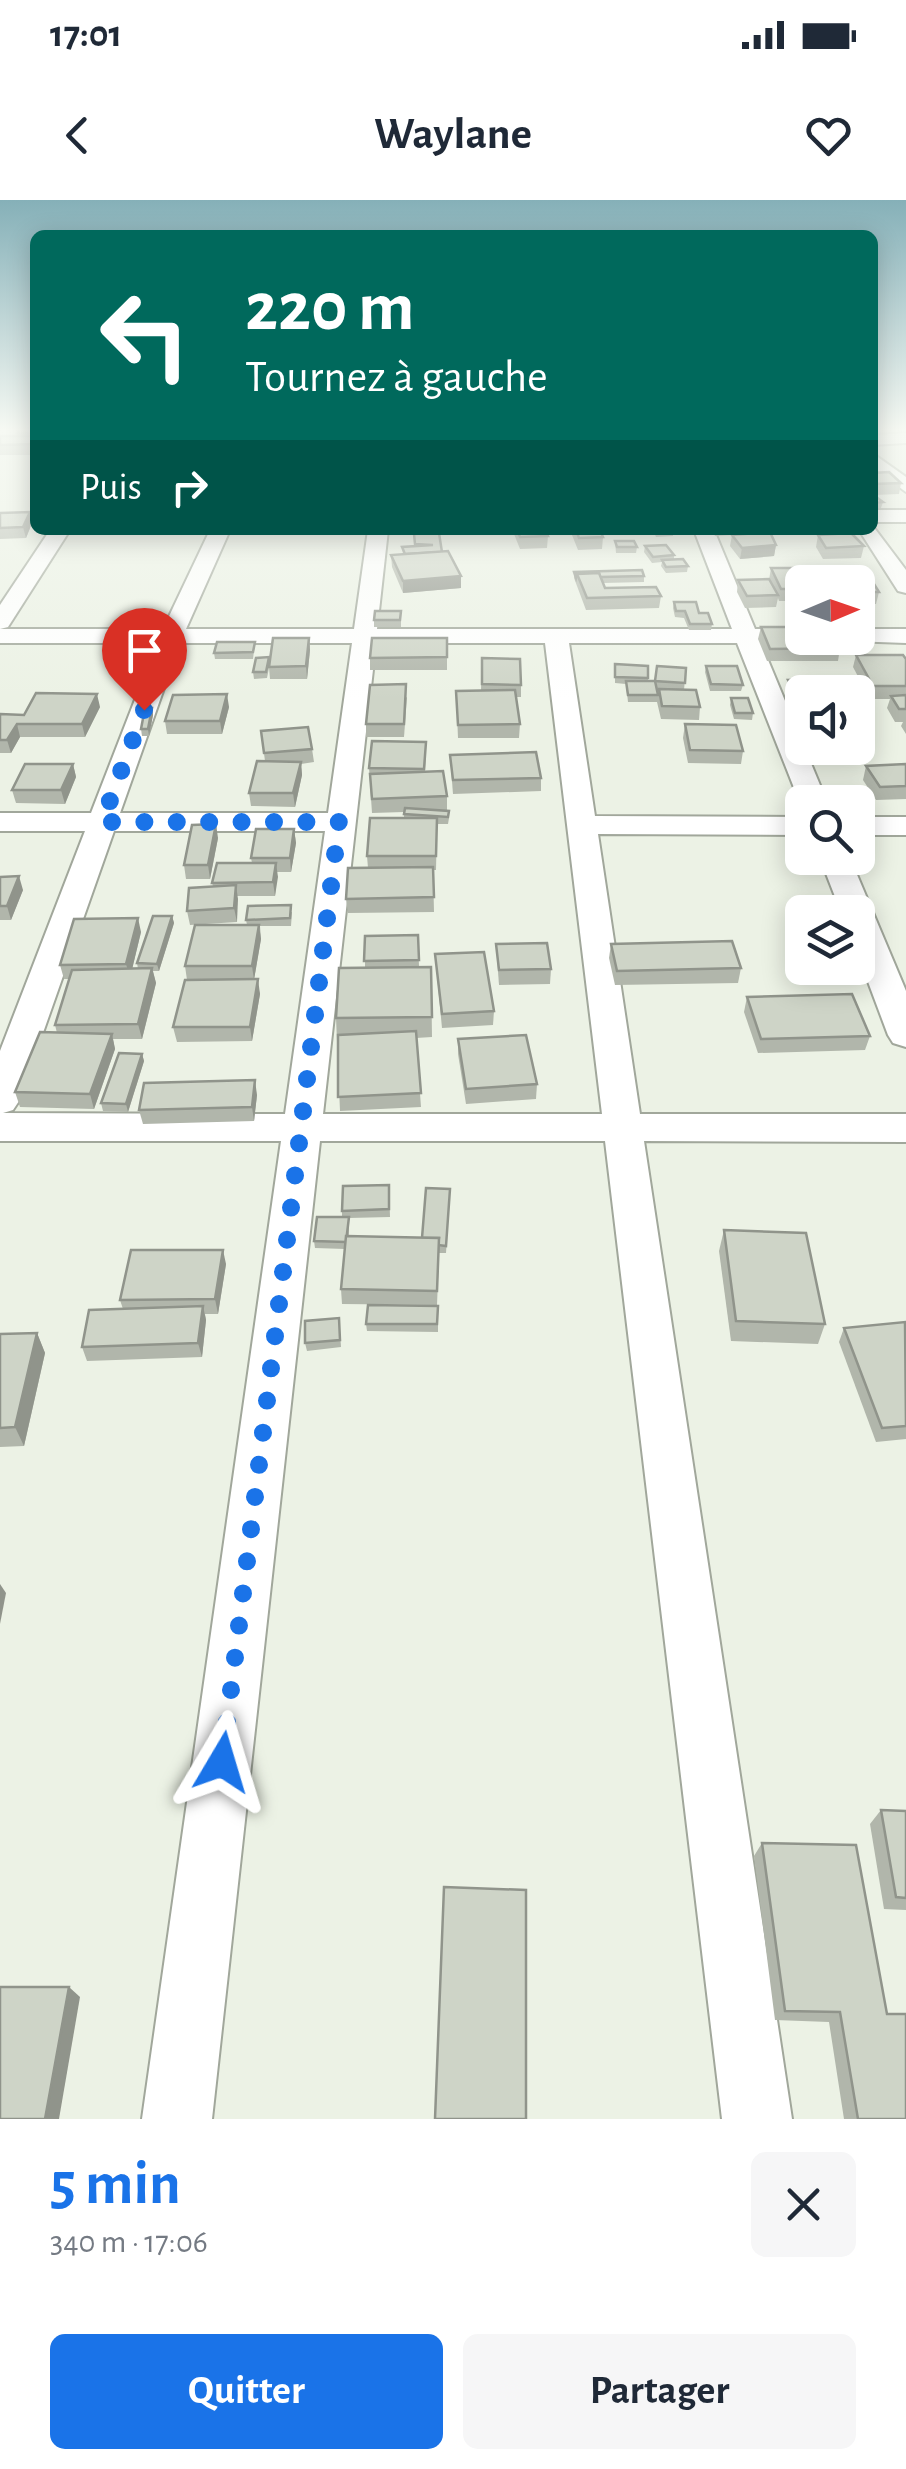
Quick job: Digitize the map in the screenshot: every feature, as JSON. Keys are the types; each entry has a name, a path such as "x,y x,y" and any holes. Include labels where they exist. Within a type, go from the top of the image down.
{"street":[{"path":"0,622 57,535"},
{"path":"0,1101 171,636 218,535"},
{"path":"177,2119 377,535"},
{"path":"706,535 806,785"},
{"path":"872,535 906,586"},
{"path":"0,636 785,636"},
{"path":"556,636 756,2119"},
{"path":"875,636 906,636"},
{"path":"0,822 339,822"},
{"path":"581,825 785,826"},
{"path":"875,826 906,826"},
{"path":"875,958 906,1035"},
{"path":"0,1127 906,1128"}],"building":[{"path":"0,520 26,520 23,527 0,528"},
{"path":"414,535 439,535 442,552 405,554 402,547 433,545 415,544"},
{"path":"732,535 771,535 776,545 742,548"},
{"path":"818,535 853,535 864,546 826,548"},
{"path":"615,541 634,541 637,547 617,547"},
{"path":"666,545 674,555 653,557 645,546"},
{"path":"448,551 461,576 403,581 391,555"},
{"path":"683,559 688,566 666,567 662,560"},
{"path":"771,568 785,568 785,589 781,589"},
{"path":"642,570 644,576 600,577 599,573 577,574 576,578 574,572"},
{"path":"599,573 605,588 656,587 661,596 587,598 577,574"},
{"path":"769,579 778,595 747,596 738,580"},
{"path":"674,602 696,602 699,613 708,613 712,624 690,624 685,611 676,611"},
{"path":"375,611 401,611 400,620 374,620"},
{"path":"761,627 785,627 785,649 770,649"},
{"path":"273,638 309,638 306,666 269,667"},
{"path":"372,638 447,638 447,657 370,658"},
{"path":"217,642 255,642 253,652 214,653"},
{"path":"856,655 903,655 906,659 906,686 875,686 875,675 867,675"},
{"path":"269,657 266,672 253,672 256,658"},
{"path":"482,658 520,659 521,685 482,684"},
{"path":"615,664 648,666 648,678 615,677"},
{"path":"657,666 686,668 685,683 655,681"},
{"path":"706,666 737,666 743,685 711,684"},
{"path":"626,681 655,681 658,695 628,695"},
{"path":"406,684 404,724 366,724 370,685"},
{"path":"659,689 696,690 700,707 662,706"},
{"path":"515,690 520,724 458,725 456,691"},
{"path":"36,693 97,694 82,724 17,724 7,740 0,740 0,714 24,715"},
{"path":"227,694 220,721 165,721 173,695"},
{"path":"906,695 906,709 899,709 891,696"},
{"path":"731,698 748,698 753,713 735,713"},
{"path":"145,708 152,708 148,729 141,729"},
{"path":"685,724 736,725 743,751 690,750"},
{"path":"308,727 312,749 264,753 261,731"},
{"path":"372,741 426,742 424,769 369,768"},
{"path":"536,752 541,778 453,780 450,755"},
{"path":"257,761 301,762 293,793 249,793"},
{"path":"25,764 73,764 61,790 12,790"},
{"path":"906,764 906,786 880,787 866,766"},
{"path":"443,771 447,796 372,799 370,774"},
{"path":"405,808 449,811 448,817 404,814"},
{"path":"370,818 437,818 436,856 367,856"},
{"path":"216,824 208,865 184,865 192,825"},
{"path":"256,829 294,829 290,858 251,858"},
{"path":"217,863 276,863 273,882 212,883"},
{"path":"433,867 434,897 346,899 348,868"},
{"path":"19,876 7,906 0,906 0,877"},
{"path":"236,885 234,908 187,911 189,888"},
{"path":"291,905 290,918 246,920 248,906"},
{"path":"153,916 172,916 157,964 137,963"},
{"path":"138,918 126,964 60,965 74,919"},
{"path":"195,925 259,925 252,966 185,966"},
{"path":"418,935 419,960 364,961 365,936"},
{"path":"732,941 741,968 617,971 611,944"},
{"path":"547,943 551,969 499,970 496,944"},
{"path":"484,952 494,1011 442,1014 435,954"},
{"path":"431,967 432,1017 336,1018 339,968"},
{"path":"152,968 138,1024 55,1025 72,970"},
{"path":"258,979 250,1027 173,1027 185,980"},
{"path":"852,994 870,1036 761,1039 747,997"},
{"path":"416,1031 421,1093 338,1097 338,1035"},
{"path":"40,1032 112,1034 90,1094 15,1092"},
{"path":"526,1035 537,1084 466,1089 458,1039"},
{"path":"119,1053 142,1054 126,1104 101,1103"},
{"path":"255,1080 252,1107 139,1110 144,1083"},
{"path":"389,1185 389,1209 342,1211 343,1186"},
{"path":"426,1188 450,1189 446,1246 438,1245 439,1238 422,1238"},
{"path":"317,1217 349,1217 346,1242 314,1241"},
{"path":"724,1230 806,1233 825,1324 736,1321"},
{"path":"346,1236 439,1238 437,1291 341,1289"},
{"path":"131,1250 223,1250 215,1299 120,1300"},
{"path":"368,1305 438,1306 437,1324 366,1324"},
{"path":"203,1306 198,1343 82,1347 89,1310"},
{"path":"339,1318 340,1340 305,1343 305,1321"},
{"path":"905,1322 906,1426 882,1428 844,1328"},
{"path":"37,1333 15,1427 0,1428 0,1334"},
{"path":"881,1810 906,1811 906,1898 896,1897"},
{"path":"762,1843 856,1845 887,2014 906,2014 906,2119 858,2119 840,2012 785,2011"},
{"path":"444,1887 526,1890 526,2119 435,2119"},
{"path":"0,1987 69,1987 45,2119 0,2119"}],"route":[{"path":"144,710 102,822 339,822 222,1762"}]}
